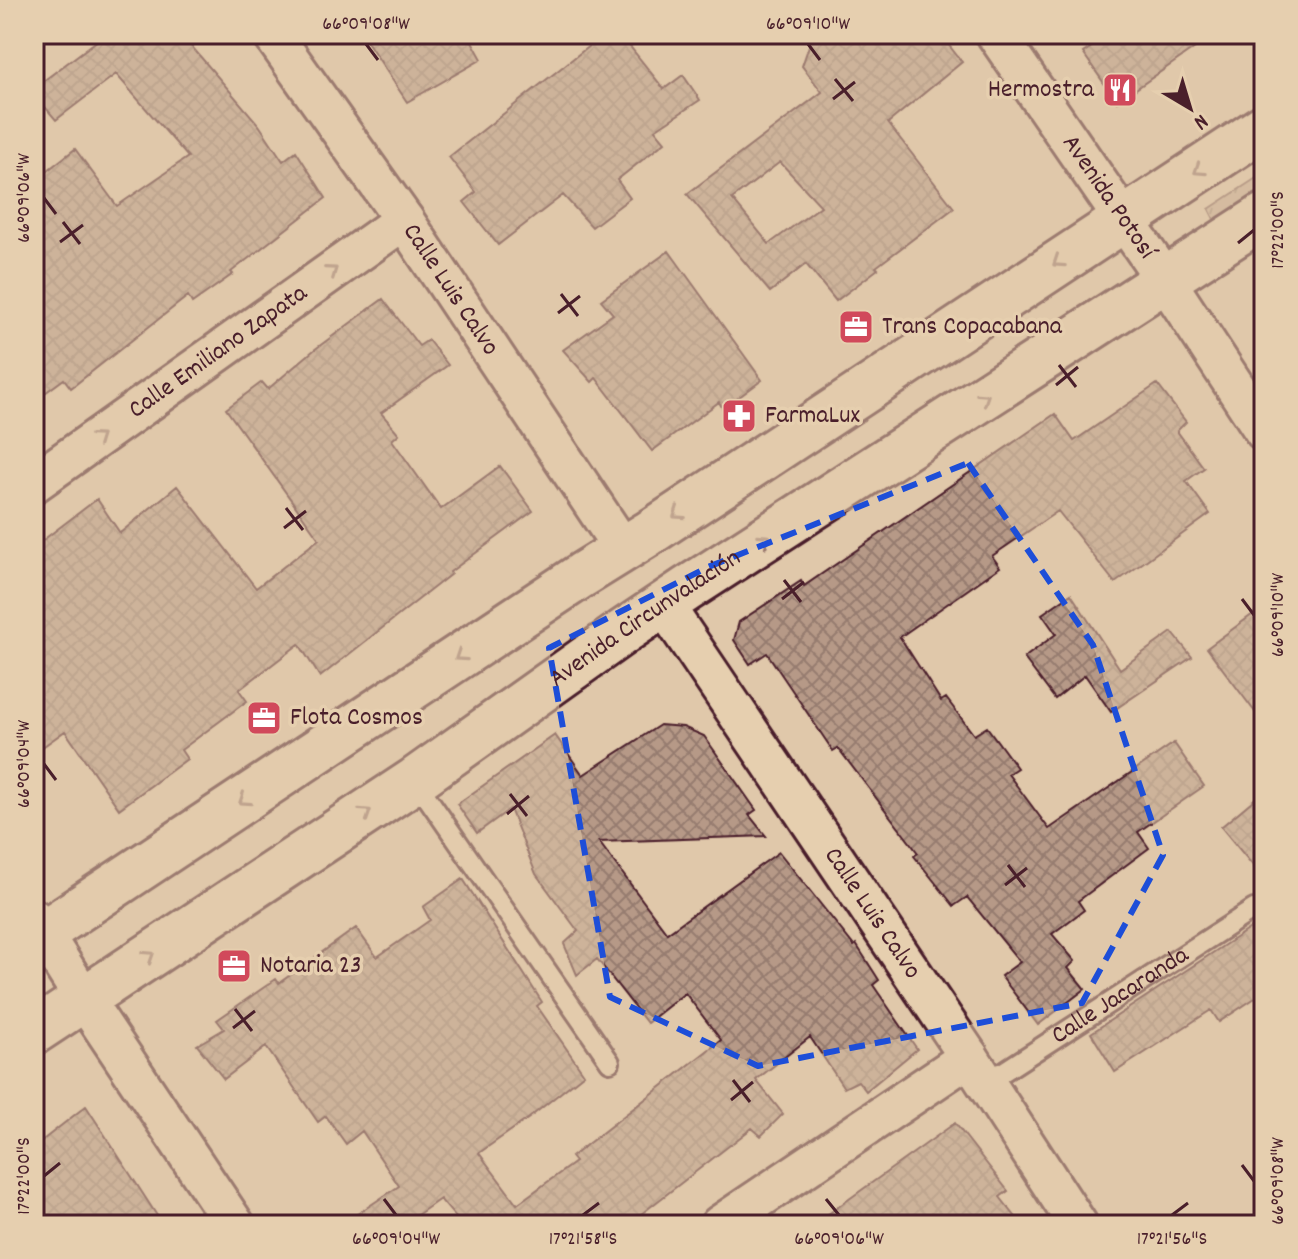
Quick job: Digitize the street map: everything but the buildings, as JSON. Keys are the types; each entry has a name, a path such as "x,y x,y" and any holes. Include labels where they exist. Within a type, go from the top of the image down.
{"highway":[{"path":"37,930 1264,127"},
{"name":"Avenida Circunvalación","path":"34,1032 415,780 623,632 1264,216"}],"street":[{"name":"Calle Luis Calvo","path":"272,34 404,220 623,549"},
{"name":"Avenida Potosí","path":"996,34 1166,281 1264,431"},
{"name":"Calle Emiliano Zapata","path":"34,483 404,220"},
{"name":"Calle Luis Calvo","path":"664,605 978,1070 1078,1225"},
{"path":"37,930 235,1225"},
{"name":"Calle Jacaranda","path":"720,1225 978,1070"}],"lane":[{"path":"415,780 610,1062"},
{"name":"Calle Jacaranda","path":"978,1070 1254,909"}],"highlighted area":[{"path":"968,463 1093,645 1163,855 1082,1003 758,1066 610,997 549,648 708,567"}],"green space":[{"path":"1264,173 1264,189 1215,221 1209,209"}],"place":[{"name":"Hermostra","path":"1120,90"},
{"name":"Trans Copacabana","path":"856,327"},
{"name":"FarmaLux","path":"739,416"},
{"name":"Flota Cosmos","path":"264,718"},
{"name":"Notaria 23","path":"234,966"}]}
